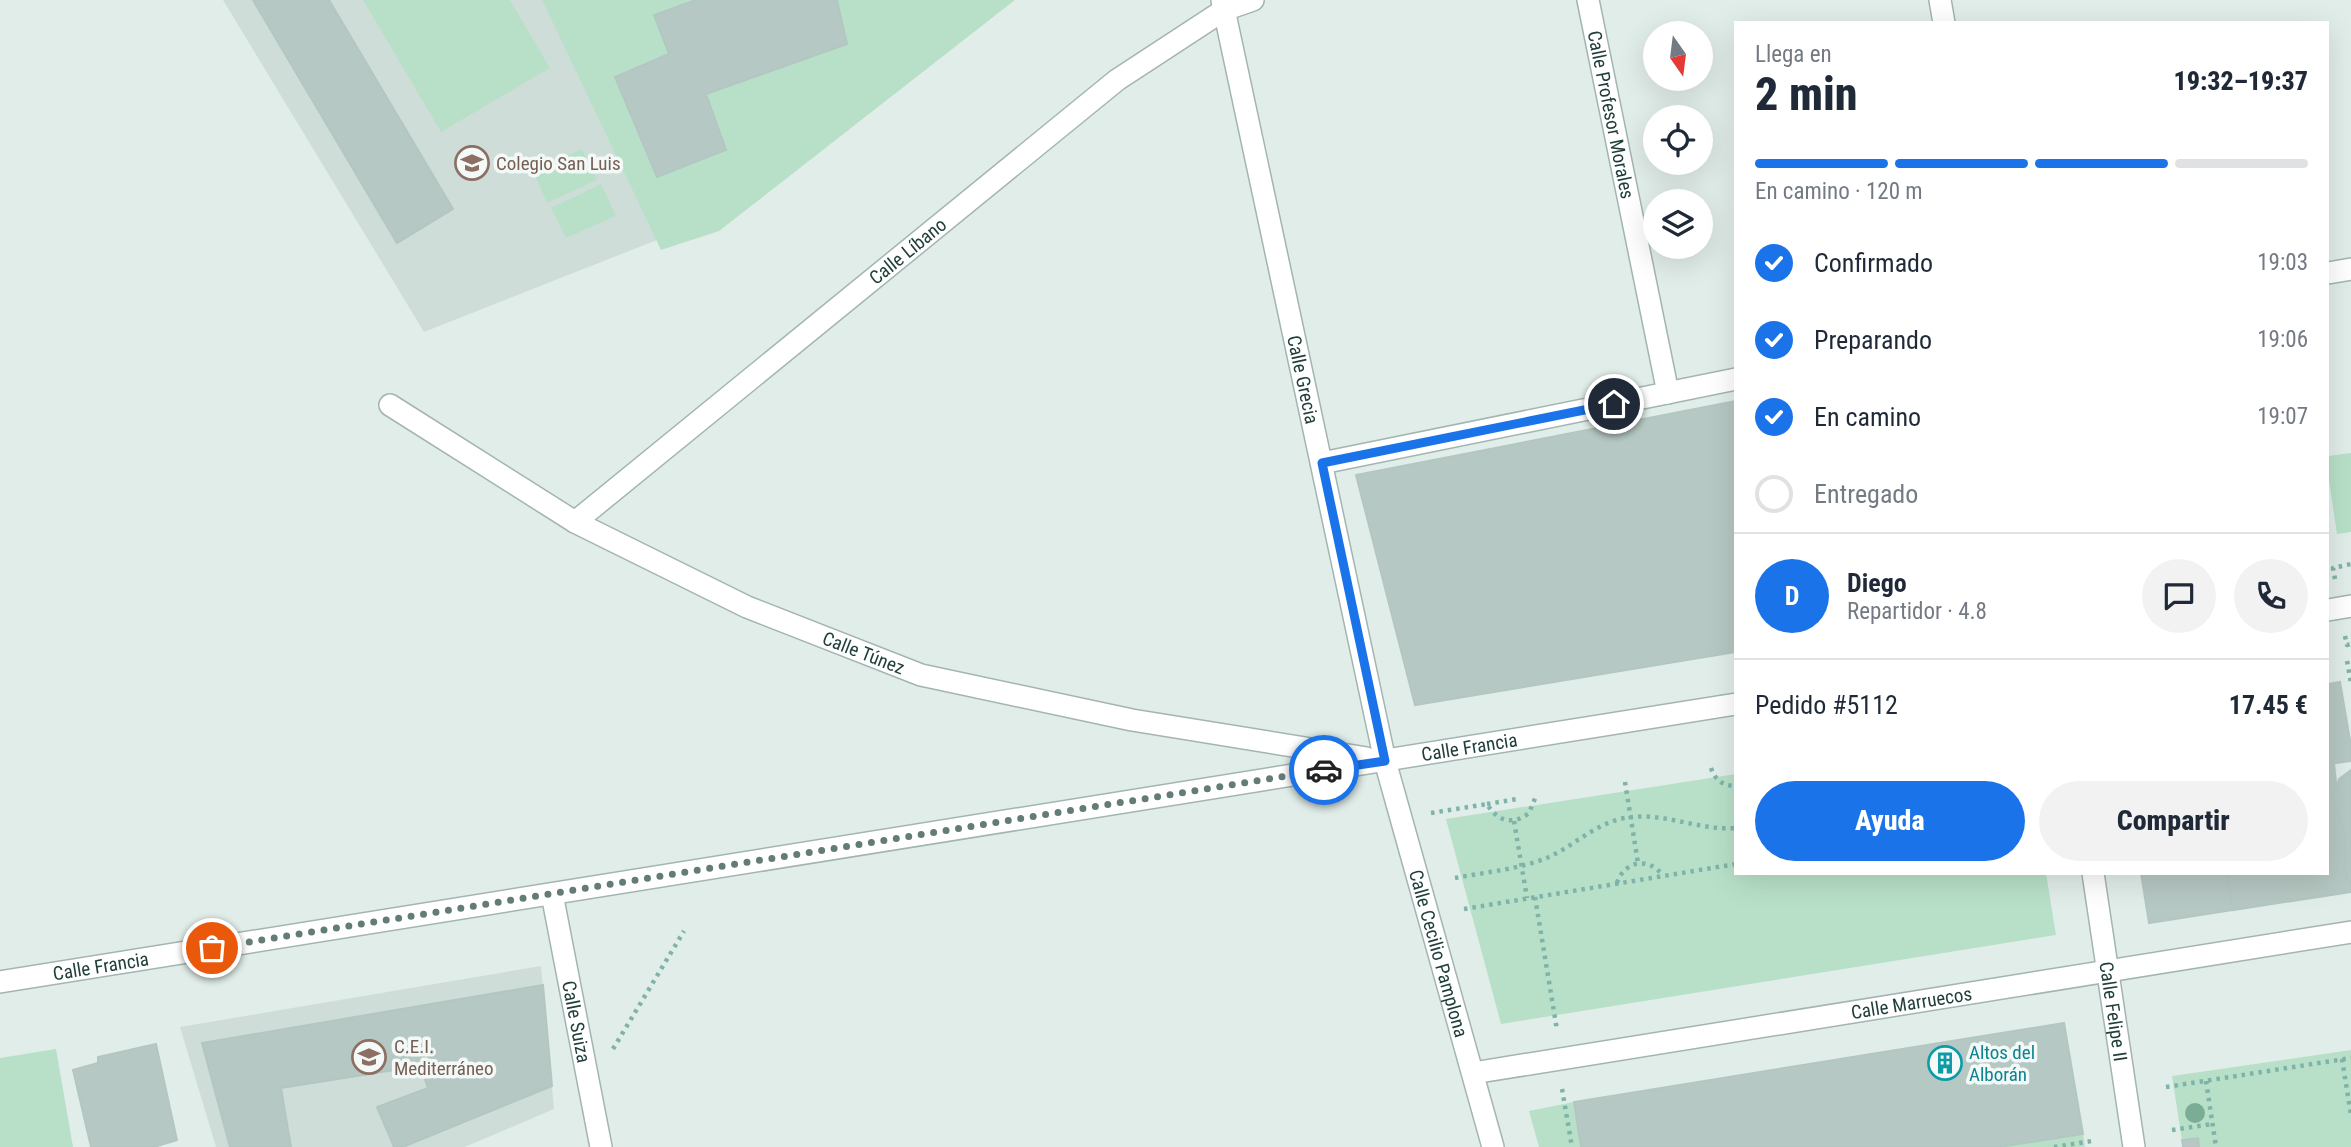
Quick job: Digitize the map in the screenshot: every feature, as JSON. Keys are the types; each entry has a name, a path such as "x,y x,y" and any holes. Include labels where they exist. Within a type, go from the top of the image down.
{"street":[{"name":"Calle Líbano","path":"575,522 1116,80 1223,5 1253,0"},
{"name":"Calle Profesor Morales","path":"1588,0 1668,393"},
{"path":"1940,0 1944,21"},
{"name":"Calle Grecia","path":"1223,5 1385,761"},
{"path":"2329,273 2351,269"},
{"path":"1322,463 1734,379"},
{"name":"Calle Túnez","path":"390,405 575,522 747,607 921,675 1132,720 1385,761"},
{"path":"2329,610 2351,606"},
{"name":"Calle Francia","path":"0,982 1734,704"},
{"name":"Calle Cecilio Pamplona","path":"1385,761 1493,1147"},
{"name":"Calle Felipe II","path":"2094,875 2134,1147"},
{"name":"Calle Suiza","path":"552,894 601,1147"},
{"name":"Calle Marruecos","path":"1473,1073 2351,932"}],"path":[{"path":"2347,661 2351,683"},
{"path":"1711,768 1719,781 1734,786"},
{"path":"1625,782 1638,863"},
{"path":"1487,804 1499,818 1514,821 1529,813 1536,796"},
{"path":"1431,813 1517,799"},
{"path":"1455,878 1545,858 1599,827 1630,817 1661,817 1712,829 1734,828"},
{"path":"1514,821 1527,898"},
{"path":"1618,883 1626,868 1638,863 1653,866 1663,876"},
{"path":"1464,909 1734,864"},
{"path":"1535,897 1557,1031"},
{"path":"611,1053 684,931"},
{"path":"2166,1087 2351,1058"},
{"path":"2342,1059 2351,1115"},
{"path":"2206,1081 2216,1147"},
{"path":"1562,1089 1572,1147"},
{"path":"2172,1130 2213,1124"},
{"path":"2054,1147 2092,1141 2085,1147"}],"shaded area":[{"name":"Colegio San Luis","path":"223,0 544,0 657,240 424,332"},
{"name":"C.E.I. Mediterráneo","path":"541,966 554,1109 465,1147 216,1147 180,1027"}],"green space":[{"path":"363,0 510,0 550,68 441,132"},
{"path":"542,0 1015,0 719,231 661,250"},
{"path":"582,149 597,180 547,203 533,171"},
{"path":"601,184 616,216 566,238 551,208"},
{"path":"2351,453 2351,532 2337,534 2329,481 2329,456"},
{"path":"1734,774 1734,875 2046,875 2056,935 1501,1024 1446,819"},
{"path":"56,1049 73,1147 0,1147 0,1058"},
{"path":"2351,1050 2351,1147 2183,1147 2172,1076"},
{"path":"1574,1102 1581,1147 1539,1147 1529,1111"},
{"path":"2083,1134 2085,1147 2000,1147"}],"building":[{"path":"253,0 329,0 453,209 397,243"},
{"path":"696,0 837,0 847,44 706,94 726,150 657,177 615,77 669,54 654,15"},
{"path":"1734,401 1734,652 1415,705 1356,475"},
{"path":"2340,682 2351,761 2329,764 2329,684"},
{"path":"2334,763 2336,783 2333,799 2343,826 2344,870 2351,892 2233,910 2227,875 2329,875 2329,764"},
{"path":"2351,770 2351,886 2344,870 2343,826 2333,799 2339,779"},
{"path":"2141,875 2227,875 2233,910 2149,923"},
{"name":"C.E.I. Mediterráneo","path":"543,985 552,1086 403,1147 394,1147 377,1107 428,1088 420,1066 281,1088 291,1147 230,1147 202,1043"},
{"name":"Altos del Alborán","path":"2064,1023 2083,1134 1999,1147 1581,1147 1574,1102"},
{"path":"156,1044 177,1140 154,1147 91,1147 73,1070 98,1063 98,1057"},
{"path":"2198,1138 2199,1147 2183,1147 2182,1140"}],"way so far":[{"path":"212,948 1324,770"}],"place":[{"name":"Colegio San Luis","path":"472,163"},
{"name":"C.E.I. Mediterráneo","path":"369,1057"},
{"name":"Altos del Alborán","path":"1945,1063"}],"route":[{"path":"1324,770 1385,761 1322,463 1614,404"}]}
